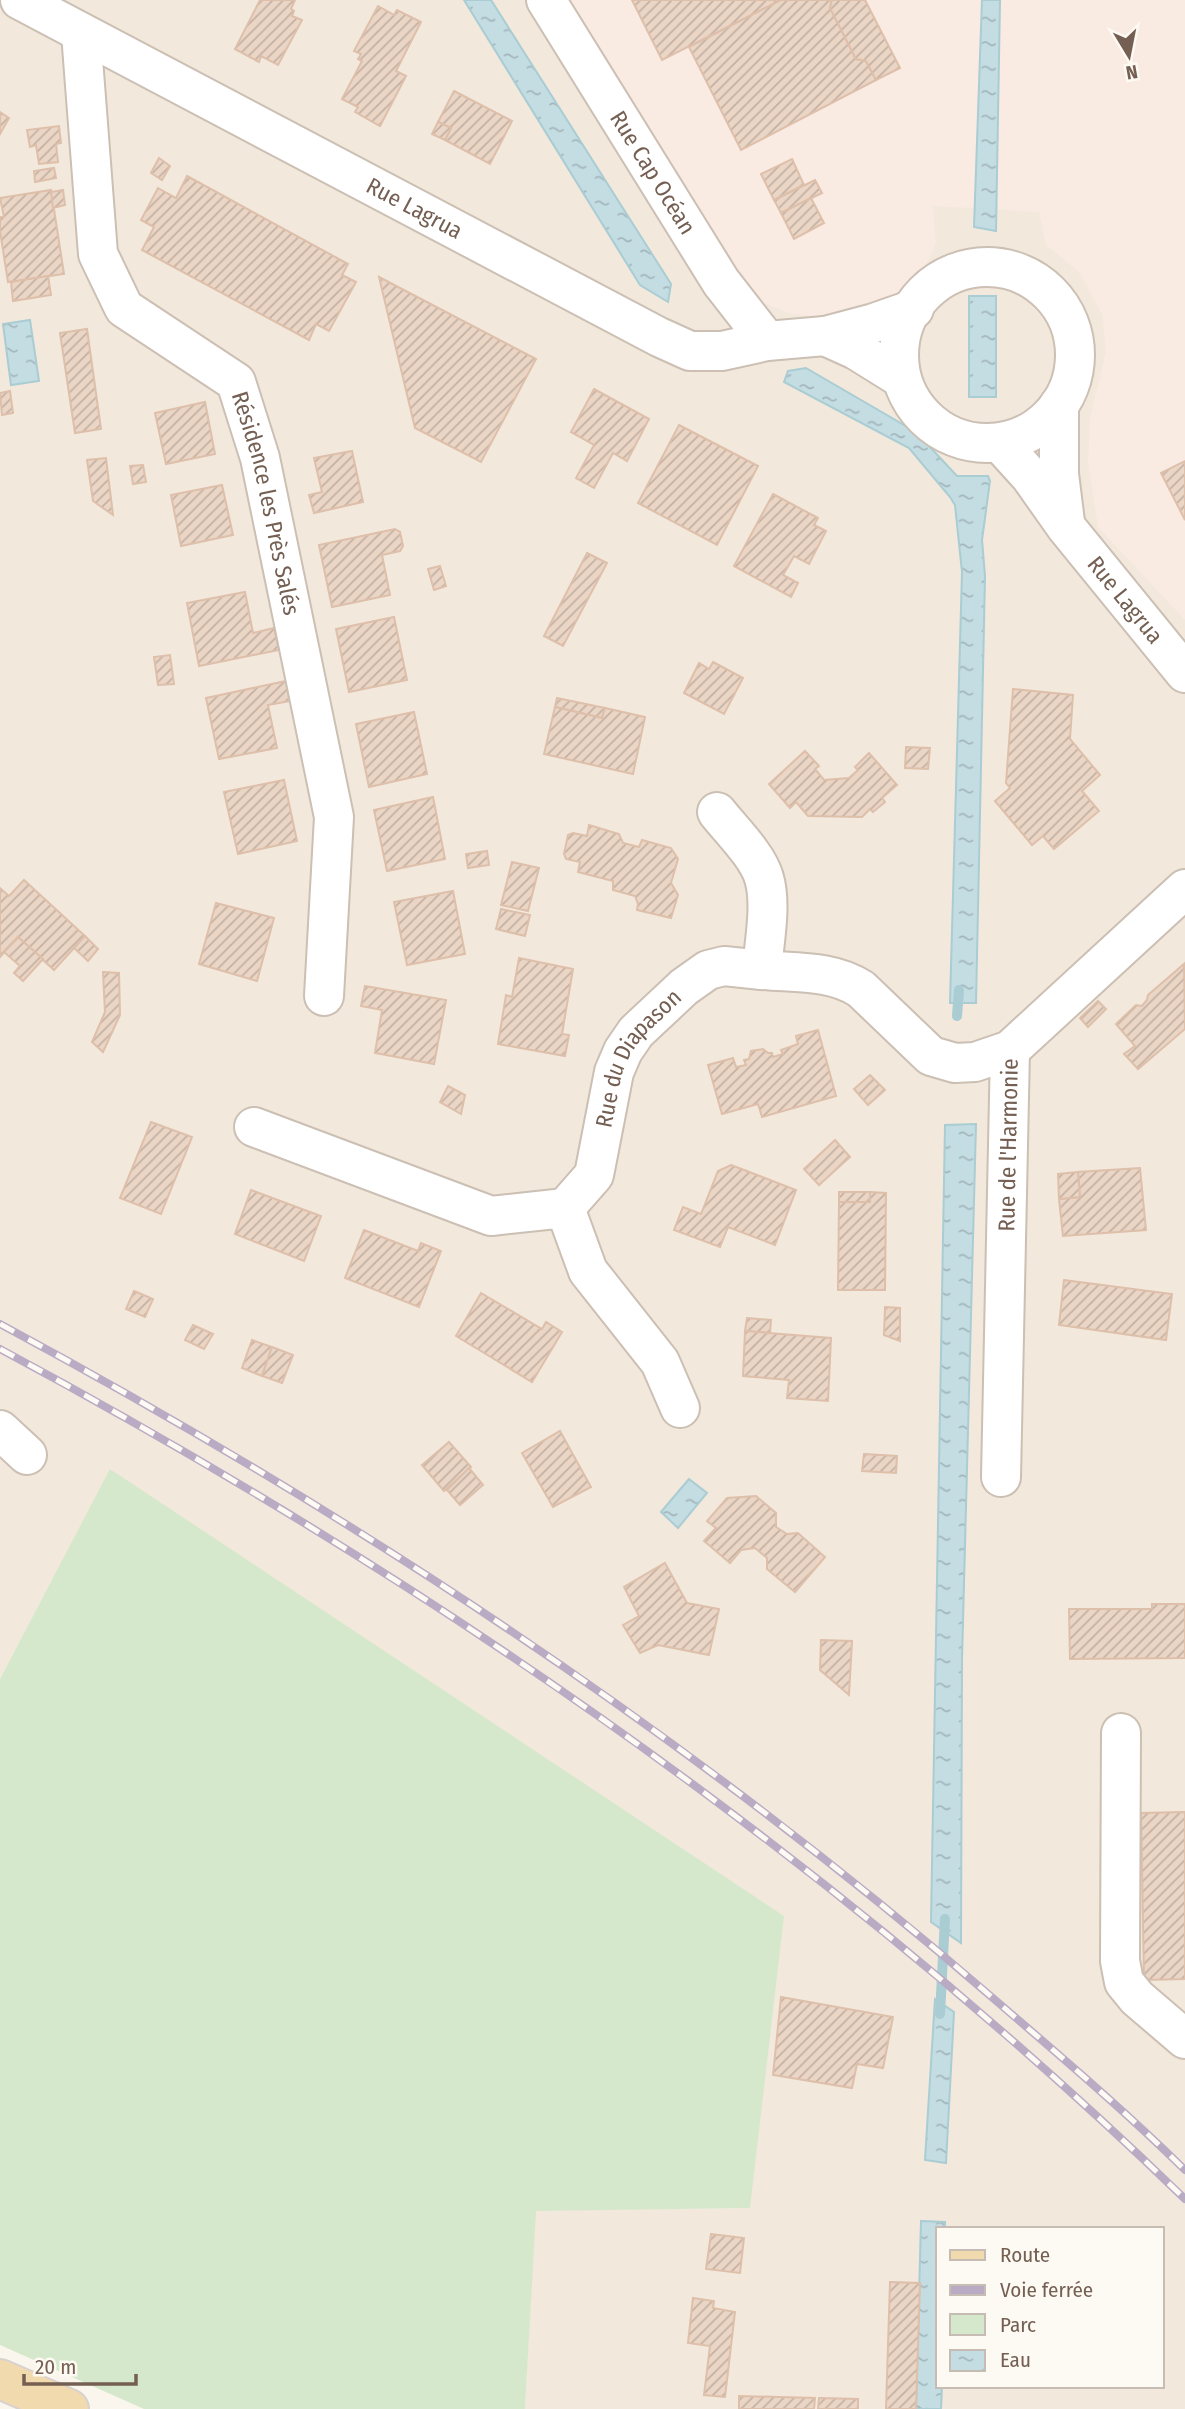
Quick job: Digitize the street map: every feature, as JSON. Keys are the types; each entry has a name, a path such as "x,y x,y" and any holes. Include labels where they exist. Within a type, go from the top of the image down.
{"main road":[{"path":"0,2379 69,2409"}],"street":[{"name":"Rue Lagrua","path":"20,0 690,351 722,351 767,341 825,336 914,309"},
{"name":"Rue Cap Océan","path":"546,0 721,282 767,341"},
{"name":"Résidence les Près Salés","path":"81,33 98,254 124,308 236,382 260,458 334,817 324,996"},
{"path":"997,267 1015,271 1047,290 1065,312 1075,343 1073,376 1059,405 1048,420 1024,436 1000,443 961,440 933,425 909,398 901,378 899,346 903,328 914,309 924,293 943,278 958,271 997,267"},
{"name":"Rue Lagrua","path":"825,336 856,350 901,378"},
{"path":"1059,405 1059,474 1066,527"},
{"name":"Rue Lagrua","path":"1000,443 1030,476 1066,527 1185,673"},
{"path":"716,812 754,858 764,876 767,896 762,970"},
{"name":"Rue de l'Harmonie","path":"1001,1478 1010,1050 1185,889"},
{"name":"Rue du Diapason","path":"565,1208 594,1175 614,1072 623,1051 636,1032 684,987 708,970 724,966 828,975 852,983 931,1056 956,1063 975,1062 1010,1050"},
{"path":"254,1128 491,1216 565,1208 588,1271 660,1362 680,1408"},
{"path":"1121,1733 1120,1961 1124,1982 1137,1998 1185,2039"}],"shaded area":[{"path":"0,0 1185,0 1185,2409 525,2409 535,2210 750,2208 111,1469 0,1679"},
{"path":"560,0 1185,0 1185,620 1098,527 1088,463 1090,417 1106,351 1102,315 1080,273 1046,245 1039,212 933,206 936,242 925,269 896,296 836,319 792,314 759,301 740,287"}],"green space":[{"path":"110,1469 784,1916 750,2208 536,2211 525,2409 144,2409 0,2345 0,1679"}],"water":[{"path":"464,0 491,0 671,284 668,302 640,285"},
{"path":"982,0 1000,0 996,231 974,227"},
{"path":"969,296 996,296 996,397 969,397"},
{"path":"30,320 39,381 11,385 3,324"},
{"path":"806,368 916,432 957,476 988,476 990,481 982,540 985,576 976,1003 950,1003 962,572 955,505 909,448 784,382 788,371"},
{"path":"976,1124 962,1660 961,1943 931,1922 945,1125"},
{"path":"689,1479 707,1493 678,1528 661,1512"},
{"path":"935,1999 954,2012 946,2163 925,2160"},
{"path":"921,2221 945,2222 945,2227 936,2227 936,2388 942,2388 941,2409 916,2409"}],"building":[{"path":"260,0 295,0 291,9 294,11 292,16 302,20 278,65 261,56 259,62 235,49"},
{"path":"632,0 781,0 662,60"},
{"path":"781,0 832,0 830,8 856,59 866,61 876,80 741,150 689,47"},
{"path":"832,0 865,0 900,68 876,80 866,61 856,59 830,8"},
{"path":"378,6 394,15 397,10 421,22 396,71 406,76 380,126 355,112 358,107 342,99 362,61 358,59 361,54 354,51"},
{"path":"454,91 512,121 490,164 445,140 451,128 438,122"},
{"path":"0,112 9,118 0,134"},
{"path":"438,122 451,128 445,140 432,134"},
{"path":"59,126 61,143 56,144 58,162 39,164 36,145 30,147 27,130"},
{"path":"159,158 170,166 162,180 151,173"},
{"path":"792,159 804,185 774,200 761,174"},
{"path":"54,168 56,178 35,182 34,171"},
{"path":"187,176 348,264 342,275 356,282 329,331 316,324 309,340 142,250 154,227 141,220 158,188 176,198"},
{"path":"815,180 822,193 781,213 774,200"},
{"path":"51,190 64,274 8,282 0,231 0,217 4,217 0,198"},
{"path":"63,190 65,205 53,208 51,192"},
{"path":"811,198 824,223 794,239 781,213"},
{"path":"48,276 51,295 13,301 11,282"},
{"path":"379,277 536,359 481,462 415,428"},
{"path":"87,329 101,429 75,433 60,333"},
{"path":"594,389 649,419 627,461 613,453 594,488 576,478 594,445 571,432"},
{"path":"10,391 13,413 2,415 0,393"},
{"path":"205,402 215,454 166,464 155,413"},
{"path":"679,425 758,466 717,545 638,503"},
{"path":"352,451 363,502 314,513 309,495 322,492 314,458"},
{"path":"106,458 113,515 93,501 87,460"},
{"path":"1185,461 1185,520 1161,473"},
{"path":"143,465 146,482 133,484 130,466"},
{"path":"222,485 233,535 181,546 171,495"},
{"path":"773,494 818,518 814,525 826,531 809,564 794,556 783,575 798,583 791,597 734,566"},
{"path":"395,529 400,532 403,546 400,551 382,555 390,595 332,607 319,545"},
{"path":"587,553 607,563 563,646 544,636"},
{"path":"440,566 446,586 434,590 428,569"},
{"path":"245,592 253,633 274,628 279,650 199,666 187,603"},
{"path":"394,617 407,680 349,692 336,629"},
{"path":"170,655 174,684 158,685 154,657"},
{"path":"713,662 743,678 724,714 684,693 699,663 709,669"},
{"path":"286,681 290,701 268,705 277,748 219,759 206,698"},
{"path":"1013,689 1073,695 1070,739 1100,775 1082,791 1099,811 1054,849 1043,836 1032,845 995,801 1010,788 1006,783"},
{"path":"557,698 605,708 602,718 555,707"},
{"path":"555,707 602,718 605,708 645,717 633,774 544,754"},
{"path":"414,712 427,774 369,787 356,724"},
{"path":"906,747 930,748 928,769 905,768"},
{"path":"805,751 819,766 815,769 824,780 849,778 858,770 855,767 869,753 897,785 882,798 885,802 873,812 870,809 862,817 808,816 796,802 790,808 769,784"},
{"path":"284,780 297,841 238,854 224,792"},
{"path":"433,797 445,859 387,871 374,810"},
{"path":"589,825 619,834 623,843 639,847 642,840 671,848 678,859 671,883 678,895 671,918 637,910 635,896 613,890 613,881 578,872 580,862 566,859 564,854 568,835 573,833 587,836"},
{"path":"487,851 489,865 468,868 466,854"},
{"path":"512,862 539,868 528,911 501,905"},
{"path":"24,880 85,936 54,970 18,937 0,957 0,888 9,896"},
{"path":"453,891 465,954 407,965 394,902"},
{"path":"216,903 274,918 257,981 199,964"},
{"path":"501,909 530,915 525,936 496,929"},
{"path":"85,936 98,949 88,961 74,948"},
{"path":"18,937 43,959 23,981 14,973 20,966 4,952"},
{"path":"519,958 573,969 562,1034 569,1035 565,1056 498,1044 506,995 512,997"},
{"path":"1184,964 1185,1029 1138,1069 1124,1054 1135,1046 1116,1024 1136,1005 1142,1006 1148,995"},
{"path":"103,972 119,973 120,1015 103,1052 92,1042 105,1012"},
{"path":"365,986 446,1000 434,1064 375,1053 382,1010 361,1006"},
{"path":"1098,1001 1106,1009 1088,1027 1080,1018"},
{"path":"818,1030 836,1096 762,1117 758,1104 722,1114 708,1065 733,1058 736,1067 746,1065 744,1060 749,1059 751,1051 763,1049 772,1053 773,1057 783,1054 781,1050 798,1044 796,1036"},
{"path":"870,1075 885,1090 868,1105 854,1089"},
{"path":"448,1086 465,1095 461,1114 440,1102"},
{"path":"151,1122 192,1137 161,1214 120,1198"},
{"path":"835,1140 850,1157 819,1185 804,1169"},
{"path":"731,1165 796,1190 775,1245 728,1227 720,1247 674,1230 683,1207 701,1214 718,1171"},
{"path":"1140,1168 1146,1230 1063,1236 1059,1199 1080,1197 1078,1172"},
{"path":"1078,1172 1080,1197 1059,1199 1058,1174"},
{"path":"251,1190 321,1216 304,1261 235,1234"},
{"path":"839,1192 870,1192 870,1202 839,1202"},
{"path":"870,1192 886,1193 885,1290 838,1290 839,1202 870,1202"},
{"path":"364,1230 418,1251 421,1243 441,1251 419,1307 345,1278"},
{"path":"1064,1280 1172,1294 1166,1340 1059,1325"},
{"path":"134,1291 153,1299 145,1317 126,1309"},
{"path":"481,1293 542,1329 546,1322 562,1332 532,1382 456,1336"},
{"path":"885,1307 900,1308 900,1341 884,1335"},
{"path":"747,1318 771,1320 770,1333 745,1331"},
{"path":"193,1325 213,1334 204,1349 185,1340"},
{"path":"745,1331 831,1338 828,1401 787,1398 789,1380 743,1376"},
{"path":"252,1340 272,1347 262,1376 242,1368"},
{"path":"272,1347 293,1355 282,1383 262,1376"},
{"path":"560,1431 591,1487 553,1507 522,1453"},
{"path":"449,1442 471,1467 444,1491 422,1465"},
{"path":"864,1454 897,1456 896,1473 862,1471"},
{"path":"469,1468 483,1485 460,1505 447,1490"},
{"path":"756,1496 776,1513 776,1527 787,1534 798,1533 825,1557 795,1592 767,1569 767,1558 755,1548 741,1550 730,1563 704,1541 716,1528 707,1521 727,1498"},
{"path":"665,1563 687,1603 719,1609 709,1655 658,1645 640,1653 623,1625 639,1616 624,1587"},
{"path":"1152,1604 1185,1604 1185,1658 1070,1659 1069,1609 1152,1609"},
{"path":"821,1640 852,1641 849,1695 820,1670"},
{"path":"1185,1812 1185,1979 1144,1980 1141,1813"},
{"path":"781,1997 893,2017 883,2068 857,2064 852,2088 773,2075"},
{"path":"711,2234 744,2238 740,2273 706,2269"},
{"path":"890,2282 920,2283 916,2409 886,2409"},
{"path":"693,2298 714,2301 713,2308 735,2312 725,2397 704,2395 710,2346 688,2343"},
{"path":"739,2396 815,2398 814,2409 739,2409"},
{"path":"819,2398 858,2399 858,2409 818,2409"}],"waterway":[{"path":"957,1016 959,990"},
{"path":"940,2014 945,1919"}],"railway":[{"path":"0,1324 132,1397 390,1552 516,1634 639,1720 760,1809 879,1902 1067,2062 1185,2170"},
{"path":"0,1349 160,1438 317,1531 471,1630 622,1733 769,1842 912,1956 1051,2075 1185,2199"}]}
